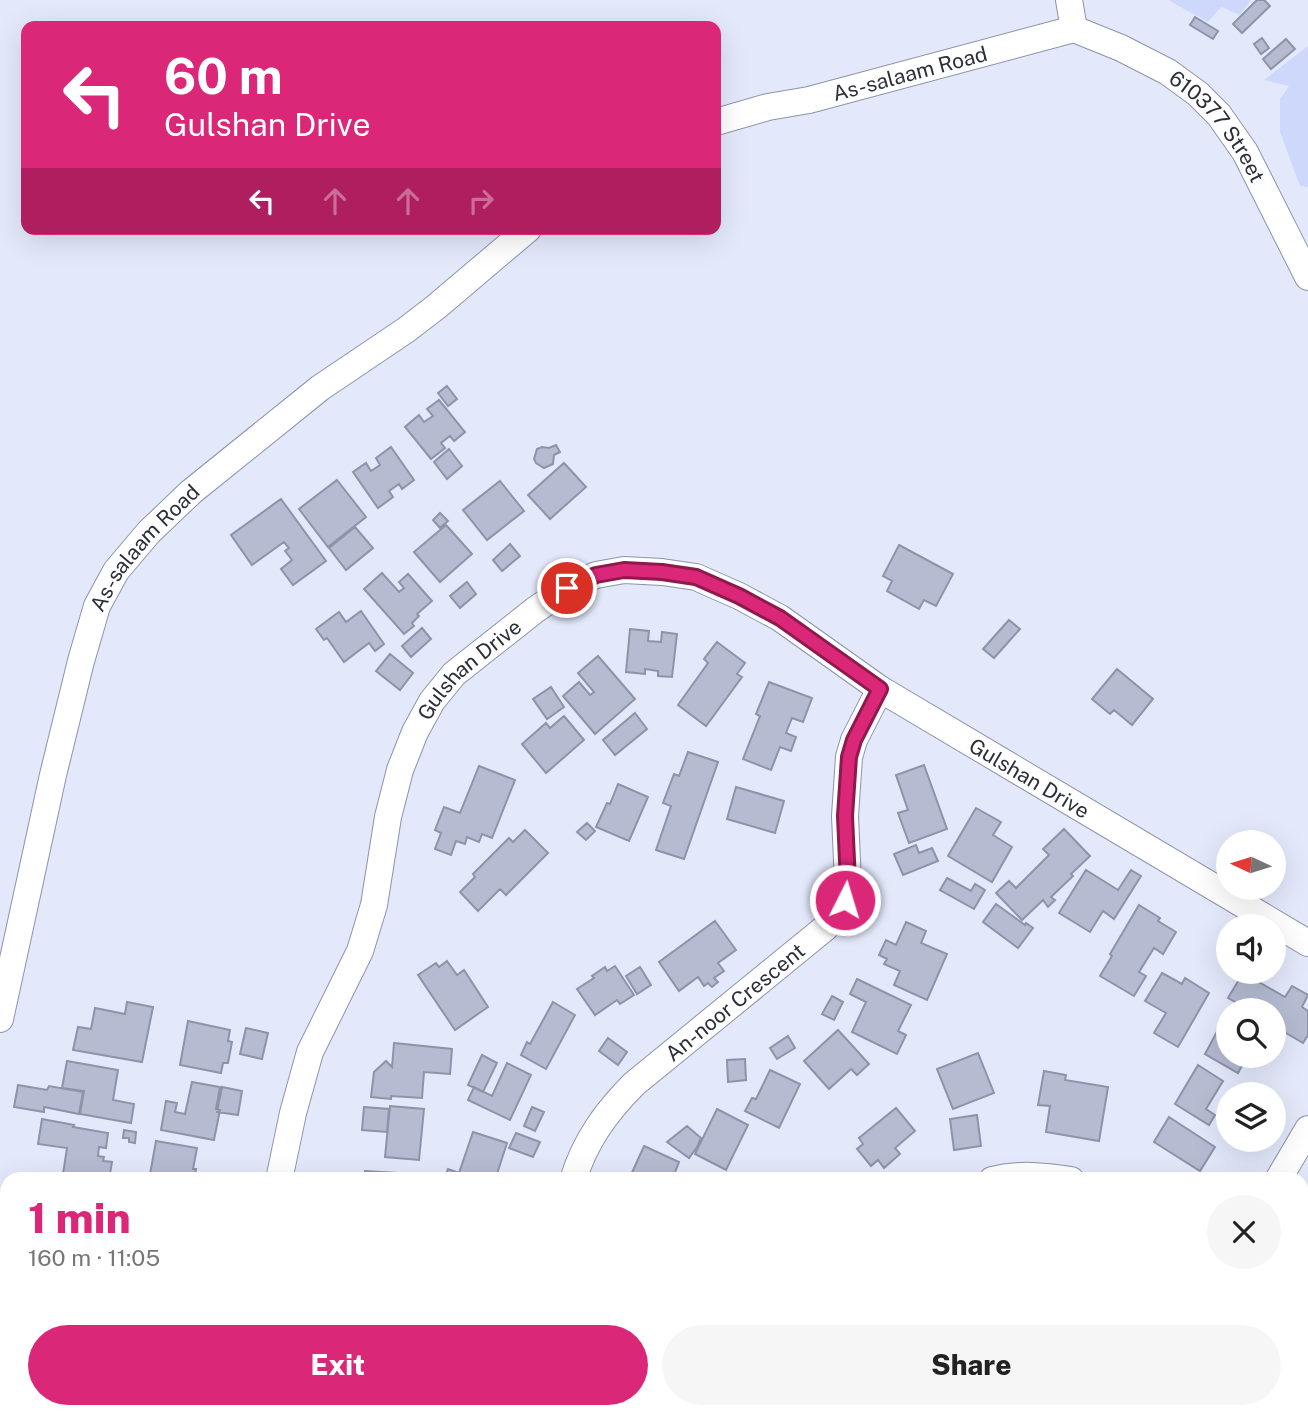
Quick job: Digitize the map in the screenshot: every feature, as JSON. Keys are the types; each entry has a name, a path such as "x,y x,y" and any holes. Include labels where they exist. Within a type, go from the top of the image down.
{"street":[{"path":"1069,0 1074,29"},
{"name":"As-salaam Road","path":"721,121 768,107 809,100 1074,29"},
{"name":"610377 Street","path":"1074,29 1121,48 1168,72 1198,94 1219,115 1245,152 1308,277"},
{"name":"As-salaam Road","path":"0,1019 52,775 81,661 97,606 116,571 149,532 191,492 320,388 436,307 521,235"},
{"name":"Gulshan Drive","path":"281,1172 310,1052 360,951 374,905 388,817 400,770 415,732 432,701 454,674 535,610 567,588 596,575 624,570 662,572 696,577 739,596 780,618 880,689 1308,943"},
{"name":"An-noor Crescent","path":"576,1172 579,1161 613,1104 838,915 845,900 848,883 845,816 849,757 854,740 880,689"},
{"path":"1283,1172 1308,1129"}],"shaded area":[{"path":"1169,0 1251,0 1240,15 1221,7 1208,22"},
{"path":"1308,46 1308,187 1300,186 1280,132 1280,99 1289,86 1264,80"}],"building":[{"path":"1257,0 1264,0 1270,6 1242,33 1233,24"},
{"path":"1195,17 1218,31 1213,39 1190,25"},
{"path":"1262,38 1269,48 1261,54 1254,44"},
{"path":"1286,39 1295,49 1271,69 1263,59"},
{"path":"447,386 457,399 448,406 438,393"},
{"path":"439,400 465,432 454,441 450,436 441,443 445,448 431,459 405,427 419,415 424,422 433,416 427,409"},
{"path":"556,445 560,452 554,455 553,464 544,468 536,463 534,459 537,449"},
{"path":"391,447 414,480 402,489 399,484 389,491 393,497 378,508 353,472 366,463 371,471 380,465 376,458"},
{"path":"449,449 462,466 447,479 434,462"},
{"path":"564,463 586,487 550,519 528,495"},
{"path":"337,480 366,517 328,547 299,509"},
{"path":"500,481 524,511 487,540 463,510"},
{"path":"281,499 326,561 293,585 281,569 292,560 285,551 289,548 284,542 252,565 231,535"},
{"path":"440,513 448,521 440,528 433,520"},
{"path":"446,525 472,554 440,582 414,552"},
{"path":"355,527 373,548 346,570 329,548"},
{"path":"510,544 520,556 502,571 493,560"},
{"path":"899,545 953,574 936,606 924,600 919,609 887,591 892,581 883,576"},
{"path":"382,573 399,592 404,588 399,582 408,574 432,601 417,614 419,616 412,623 414,626 404,634 364,589"},
{"path":"467,582 476,594 460,608 450,596"},
{"path":"361,611 384,644 375,651 369,643 344,662 327,638 324,640 316,629 339,612 346,622"},
{"path":"1009,620 1020,629 994,658 983,649"},
{"path":"422,628 431,639 411,657 402,646"},
{"path":"630,629 649,631 648,641 661,642 662,632 677,634 672,677 658,676 658,671 645,669 645,674 626,672"},
{"path":"717,642 745,663 737,674 742,677 706,726 678,705 708,663 704,659"},
{"path":"390,654 413,673 400,690 376,671"},
{"path":"598,656 635,699 595,734 563,696 579,682 590,695 594,692 578,673"},
{"path":"1117,669 1153,699 1132,725 1114,710 1110,714 1092,699"},
{"path":"769,682 812,698 803,722 792,718 786,733 796,737 791,751 780,747 771,770 743,759 760,716 756,714"},
{"path":"551,687 564,707 547,719 533,699"},
{"path":"635,713 647,729 615,755 603,740"},
{"path":"564,716 584,740 546,773 522,744 546,723 550,728"},
{"path":"688,752 718,762 684,859 656,850 671,806 663,803 674,774 679,776"},
{"path":"924,765 947,829 909,843 898,813 908,810 896,775"},
{"path":"479,766 515,780 492,838 482,834 479,842 467,837 465,844 456,841 451,855 435,849 441,833 435,830 444,807 460,813"},
{"path":"618,784 648,797 629,841 596,827"},
{"path":"736,787 784,801 775,833 727,819"},
{"path":"976,808 1001,822 993,835 1012,847 992,882 948,856"},
{"path":"587,823 595,831 586,840 577,832"},
{"path":"1064,829 1090,856 1051,897 1055,900 1048,907 1043,900 1022,920 996,893 1009,881 1016,888 1049,855 1043,849"},
{"path":"525,830 548,853 506,895 500,889 478,911 460,892 475,877 473,874 509,838 513,842"},
{"path":"916,845 919,853 932,848 938,861 903,875 894,854"},
{"path":"1086,870 1118,890 1131,870 1141,876 1114,919 1103,911 1090,932 1059,913"},
{"path":"947,878 971,891 975,884 985,890 974,909 940,890"},
{"path":"996,904 1033,928 1018,948 983,922"},
{"path":"1139,905 1176,932 1163,954 1154,948 1139,972 1146,976 1134,996 1100,976"},
{"path":"715,921 736,950 718,963 724,971 714,978 718,982 712,987 708,983 704,986 698,977 679,991 659,962"},
{"path":"906,922 926,931 921,943 947,954 927,1000 894,985 900,971 884,964 887,959 879,955 886,940 896,945"},
{"path":"447,961 457,975 464,970 488,1007 455,1030 418,975 436,963 439,967"},
{"path":"615,966 634,995 620,1004 617,1000 595,1015 577,989 605,967 607,971"},
{"path":"640,967 651,985 637,994 626,976"},
{"path":"1162,973 1182,984 1185,978 1209,993 1178,1047 1154,1033 1166,1013 1145,1001"},
{"path":"857,979 911,1005 898,1031 906,1035 897,1054 852,1032 866,1002 850,994"},
{"path":"1236,984 1262,984 1285,997 1292,986 1308,995 1302,1007 1308,1011 1308,1035 1303,1043 1286,1033 1286,998 1228,998"},
{"path":"832,996 843,1002 834,1020 822,1014"},
{"path":"127,1002 153,1007 142,1062 73,1050 78,1027 91,1029 95,1008 125,1014"},
{"path":"553,1002 575,1015 546,1069 521,1055"},
{"path":"188,1021 230,1030 228,1041 232,1042 228,1063 223,1063 221,1073 180,1065"},
{"path":"246,1028 268,1033 262,1059 240,1054"},
{"path":"838,1030 869,1064 857,1075 851,1069 829,1089 804,1061"},
{"path":"1216,1033 1216,1060 1205,1054"},
{"path":"788,1036 795,1048 777,1059 770,1048"},
{"path":"608,1038 627,1052 618,1065 599,1051"},
{"path":"394,1043 452,1049 450,1074 424,1072 422,1098 371,1097 374,1072 386,1061 392,1067"},
{"path":"978,1053 994,1093 953,1109 937,1069"},
{"path":"482,1055 497,1063 483,1092 468,1085"},
{"path":"745,1059 746,1080 728,1082 727,1060"},
{"path":"67,1061 118,1070 113,1100 134,1104 131,1123 80,1114 84,1091 62,1088"},
{"path":"507,1063 531,1075 510,1120 468,1100 474,1087 492,1096"},
{"path":"1198,1065 1223,1081 1216,1082 1216,1093 1206,1109 1215,1115 1209,1125 1175,1104"},
{"path":"770,1070 800,1084 779,1128 745,1111 752,1098 756,1099"},
{"path":"1044,1071 1066,1075 1065,1080 1108,1087 1099,1141 1046,1132 1050,1106 1038,1105"},
{"path":"192,1082 220,1087 216,1109 220,1110 214,1140 161,1130 166,1101 177,1103 175,1112 185,1114"},
{"path":"18,1085 47,1090 49,1086 83,1092 79,1114 44,1107 44,1112 14,1107"},
{"path":"222,1087 242,1091 238,1115 217,1112"},
{"path":"390,1106 424,1109 419,1160 385,1157"},
{"path":"364,1107 389,1109 387,1132 362,1130"},
{"path":"532,1107 544,1112 535,1131 524,1126"},
{"path":"896,1108 915,1131 895,1148 900,1154 884,1168 878,1160 871,1166 857,1149 863,1144 859,1138"},
{"path":"717,1109 748,1125 726,1170 695,1154"},
{"path":"977,1115 981,1146 954,1150 950,1119"},
{"path":"1169,1117 1215,1147 1200,1171 1154,1142"},
{"path":"42,1119 108,1133 106,1148 99,1147 98,1156 104,1157 103,1161 112,1162 110,1172 63,1172 67,1148 38,1144"},
{"path":"687,1126 701,1138 689,1158 667,1142"},
{"path":"124,1130 136,1132 135,1143 129,1142 129,1138 123,1138"},
{"path":"473,1132 507,1143 498,1172 459,1172"},
{"path":"516,1133 540,1142 533,1157 509,1148"},
{"path":"156,1141 197,1148 193,1169 196,1169 195,1172 150,1172"},
{"path":"644,1146 679,1162 675,1172 632,1172"}],"route":[{"path":"567,588 596,575 624,570 696,577 780,618 880,689 854,740 849,757 845,816 848,883 845,900"}]}
